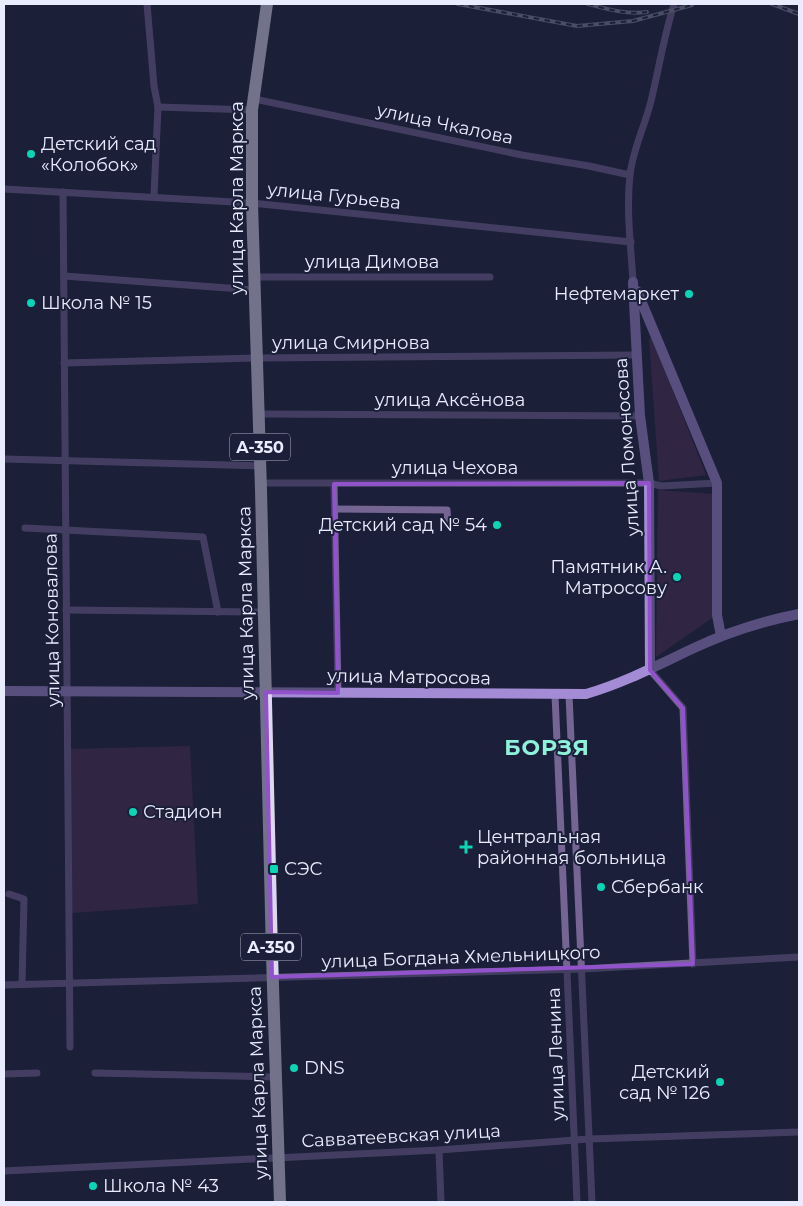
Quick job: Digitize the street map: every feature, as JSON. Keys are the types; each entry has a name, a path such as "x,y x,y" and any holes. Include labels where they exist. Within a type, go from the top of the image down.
{"highway":[{"name":"улица Карла Маркса","path":"267,4 253,105 252,202 261,466 272,977 280,1202"}],"street":[{"path":"147,4 154,86 158,107 154,196"},
{"name":"улица Ломоносова","path":"650,670 649,483 640,416 629,202 630,175 637,142 651,103 666,28 674,4"},
{"name":"улица Чкалова","path":"158,107 253,105 630,175"},
{"name":"улица Гурьева","path":"4,189 252,202 631,242"},
{"name":"улица Коновалова","path":"63,192 70,1047"},
{"name":"улица Димова","path":"64,276 255,283 490,276"},
{"name":"улица Ломоносова","path":"633,282 717,483 717,616 721,636"},
{"name":"улица Смирнова","path":"64,363 257,358 637,355"},
{"name":"улица Аксёнова","path":"259,414 640,416"},
{"path":"4,459 261,466"},
{"name":"улица Чехова","path":"261,483 649,483 661,486 717,483"},
{"path":"334,484 338,692"},
{"path":"335,509 447,510 448,524"},
{"path":"25,528 202,537 218,612"},
{"path":"66,610 264,612"},
{"name":"улица Матросова","path":"4,691 586,694 604,689 650,670 721,636 767,620 799,614"},
{"path":"650,670 683,708 693,964"},
{"name":"улица Ленина","path":"555,695 577,1202"},
{"name":"улица Ленина","path":"568,695 592,1202"},
{"path":"9,894 24,899 22,984"},
{"name":"улица Богдана Хмельницкого","path":"4,985 582,969 799,957"},
{"path":"95,1073 275,1078"},
{"path":"4,1074 38,1074"},
{"name":"Савватеевская улица","path":"4,1171 439,1150 589,1139 799,1132"},
{"path":"439,1150 440,1202"}],"highlighted area":[{"path":"649,483 650,670 683,708 693,964 272,977 266,692 338,693 334,484"}],"shaded area":[{"path":"649,338 652,338 706,475 659,481"},
{"path":"658,490 714,494 712,618 656,657"},
{"name":"Стадион","path":"190,746 198,904 72,913 71,749"}],"railway":[{"path":"458,4 577,26 633,21 692,5"},
{"path":"588,4 610,10 647,12"},
{"path":"772,4 799,14"}],"place":[{"name":"Детский сад «Колобок»","path":"31,154"},
{"name":"Нефтемаркет","path":"689,294"},
{"name":"Школа № 15","path":"31,303"},
{"name":"Детский сад № 54","path":"497,525"},
{"name":"Памятник А. Матросову","path":"677,577"},
{"name":"Стадион","path":"133,812"},
{"name":"Центральная районная больница","path":"466,847"},
{"name":"СЭС","path":"274,869"},
{"name":"Сбербанк","path":"601,887"},
{"name":"DNS","path":"294,1068"},
{"name":"Детский сад № 126","path":"720,1082"},
{"name":"Школа № 43","path":"93,1186"}],"district":[{"name":"БОРЗЯ","path":"547,747"}]}
